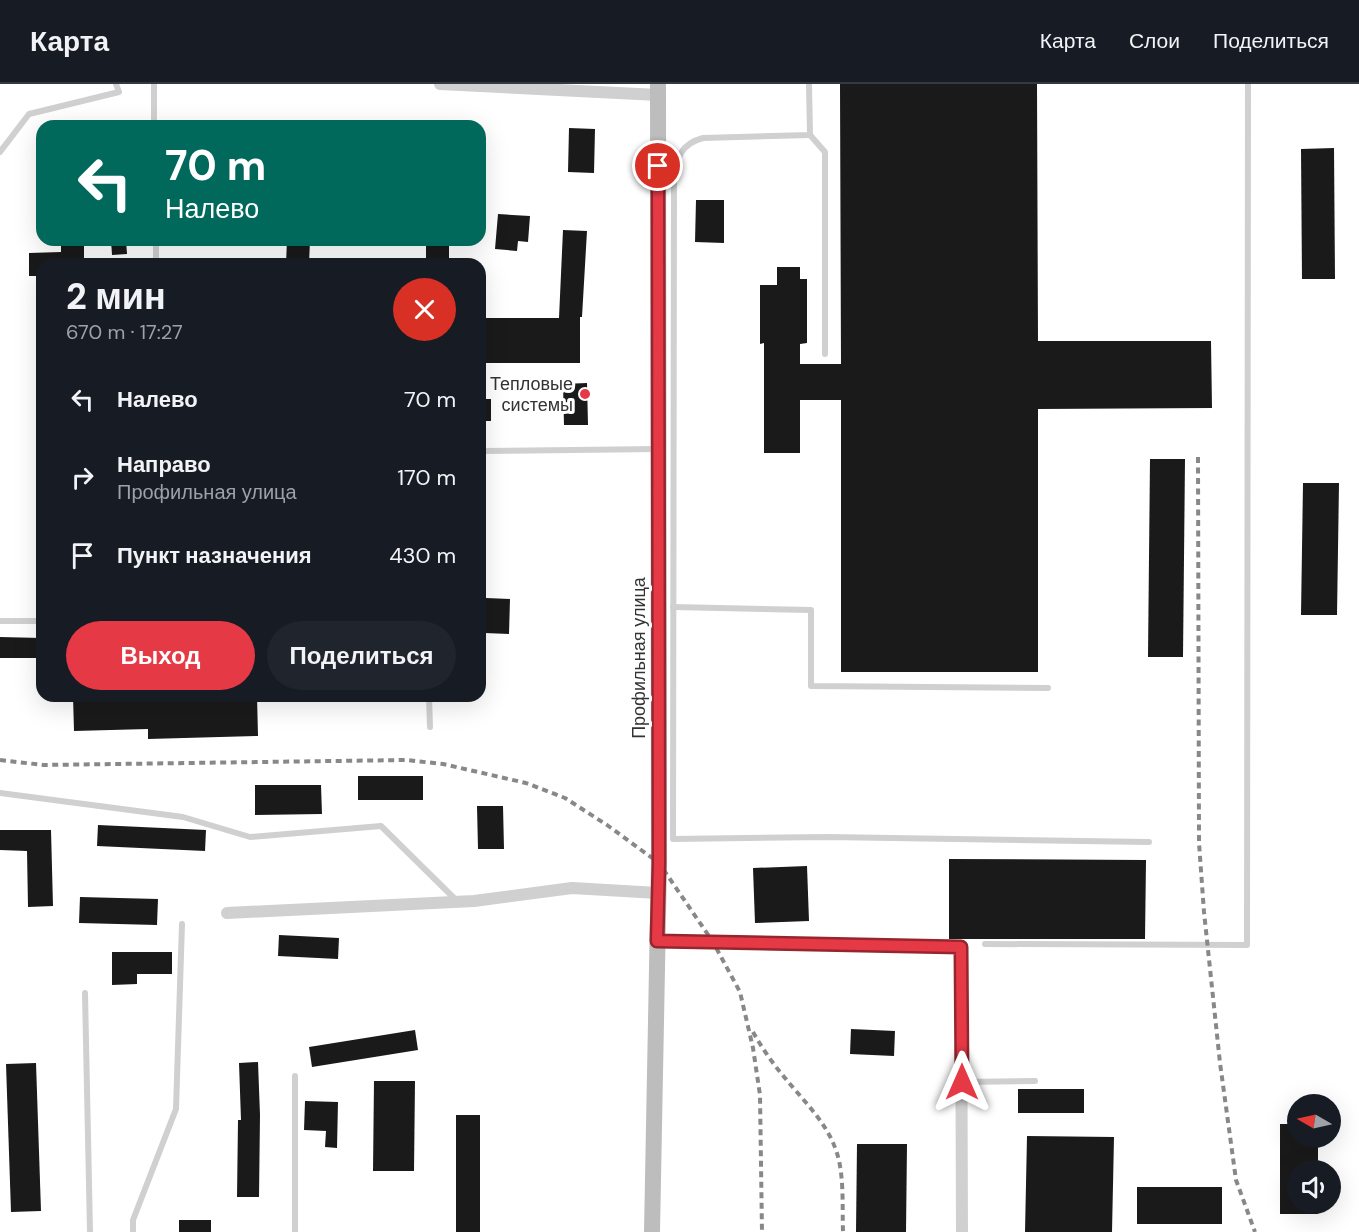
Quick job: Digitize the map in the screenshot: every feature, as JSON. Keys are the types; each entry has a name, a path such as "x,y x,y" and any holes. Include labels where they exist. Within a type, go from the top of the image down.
{"street":[{"path":"440,84 658,90"},
{"name":"Профильная улица","path":"652,1232 658,892 658,90"},
{"path":"227,914 474,901 572,888 658,892"},
{"path":"657,941 961,947 962,1232"}],"lane":[{"path":"0,152 29,114 119,92 116,84"},
{"path":"153,84 154,120"},
{"path":"809,84 810,135 825,152 825,354"},
{"path":"985,944 1247,945 1248,84"},
{"path":"810,135 703,138 692,141 683,148 676,161 674,180 673,839 828,837 1149,842"},
{"path":"486,451 658,449"},
{"path":"673,607 811,610 811,686 1048,688"},
{"path":"0,621 36,621"},
{"path":"429,702 430,727"},
{"path":"0,792 183,817 250,837 381,826 459,902"},
{"path":"133,1232 133,1220 176,1109 182,924"},
{"path":"86,993 90,1232"},
{"path":"295,1232 296,1076"},
{"path":"962,1082 1035,1081"}],"building":[{"path":"840,84 1037,84 1038,341 1211,341 1212,408 1038,409 1038,672 841,672 841,400 800,400 800,453 764,453 764,343 760,344 760,285 777,285 777,267 800,267 800,279 807,279 807,343 800,344 800,364 841,364"},
{"path":"569,128 595,129 594,173 568,172"},
{"path":"1334,148 1335,279 1302,279 1301,149"},
{"path":"696,200 724,200 724,243 695,242"},
{"path":"498,214 530,216 528,242 518,241 517,251 495,249"},
{"path":"563,230 587,231 582,317 580,317 580,363 486,363 486,318 559,318"},
{"path":"61,246 84,246 84,258 36,258 36,276 29,276 29,253 61,252"},
{"path":"111,246 126,246 127,254 112,255"},
{"path":"287,246 310,246 309,258 286,258"},
{"path":"426,246 449,246 449,258 426,258"},
{"path":"587,383 588,425 564,425 563,384"},
{"path":"486,399 491,399 491,421 486,421"},
{"path":"1150,459 1185,459 1183,657 1148,657"},
{"path":"1303,483 1339,483 1337,615 1301,615"},
{"path":"486,598 510,599 509,634 486,633"},
{"path":"0,637 36,638 36,658 0,658"},
{"path":"73,702 257,702 258,736 148,739 148,729 74,731"},
{"path":"358,776 423,776 423,800 358,800"},
{"path":"255,785 321,785 322,814 255,815"},
{"path":"477,806 503,806 504,849 478,849"},
{"path":"98,825 206,830 205,851 97,846"},
{"path":"0,830 51,830 53,906 28,907 27,851 0,850"},
{"path":"949,859 1146,860 1145,939 949,939"},
{"path":"807,866 809,921 755,923 753,868"},
{"path":"80,897 158,899 157,925 79,923"},
{"path":"279,935 339,938 338,959 278,956"},
{"path":"112,952 172,952 172,974 137,974 137,984 112,985"},
{"path":"851,1029 895,1031 894,1056 850,1054"},
{"path":"415,1030 418,1050 312,1067 309,1047"},
{"path":"258,1062 259,1197 237,1197 238,1120 241,1120 239,1063"},
{"path":"36,1063 41,1211 11,1212 6,1064"},
{"path":"374,1081 415,1081 414,1171 373,1171"},
{"path":"1018,1089 1084,1089 1084,1113 1018,1113"},
{"path":"305,1101 338,1102 337,1148 325,1147 326,1131 304,1130"},
{"path":"456,1115 480,1115 480,1232 456,1232"},
{"path":"1280,1124 1287,1124 1287,1148 1318,1148 1318,1160 1287,1160 1287,1214 1280,1214"},
{"path":"1027,1136 1114,1137 1112,1232 1025,1232"},
{"path":"857,1144 907,1144 906,1232 856,1232"},
{"path":"1137,1187 1222,1187 1222,1224 1137,1224"},
{"path":"179,1220 211,1220 211,1232 179,1232"}],"railway":[{"path":"1198,457 1199,843 1204,912 1220,1063 1236,1180 1255,1232"},
{"path":"0,760 43,765 406,760 443,764 526,783 565,798 659,863 713,942 740,992 753,1048 760,1095 762,1232"},
{"path":"753,1032 776,1067 819,1118 830,1136 840,1165 843,1232"}],"place":[{"name":"Тепловые системы","path":"585,394"}],"route":[{"path":"658,166 659,863 657,941 961,947 962,1082"}]}
